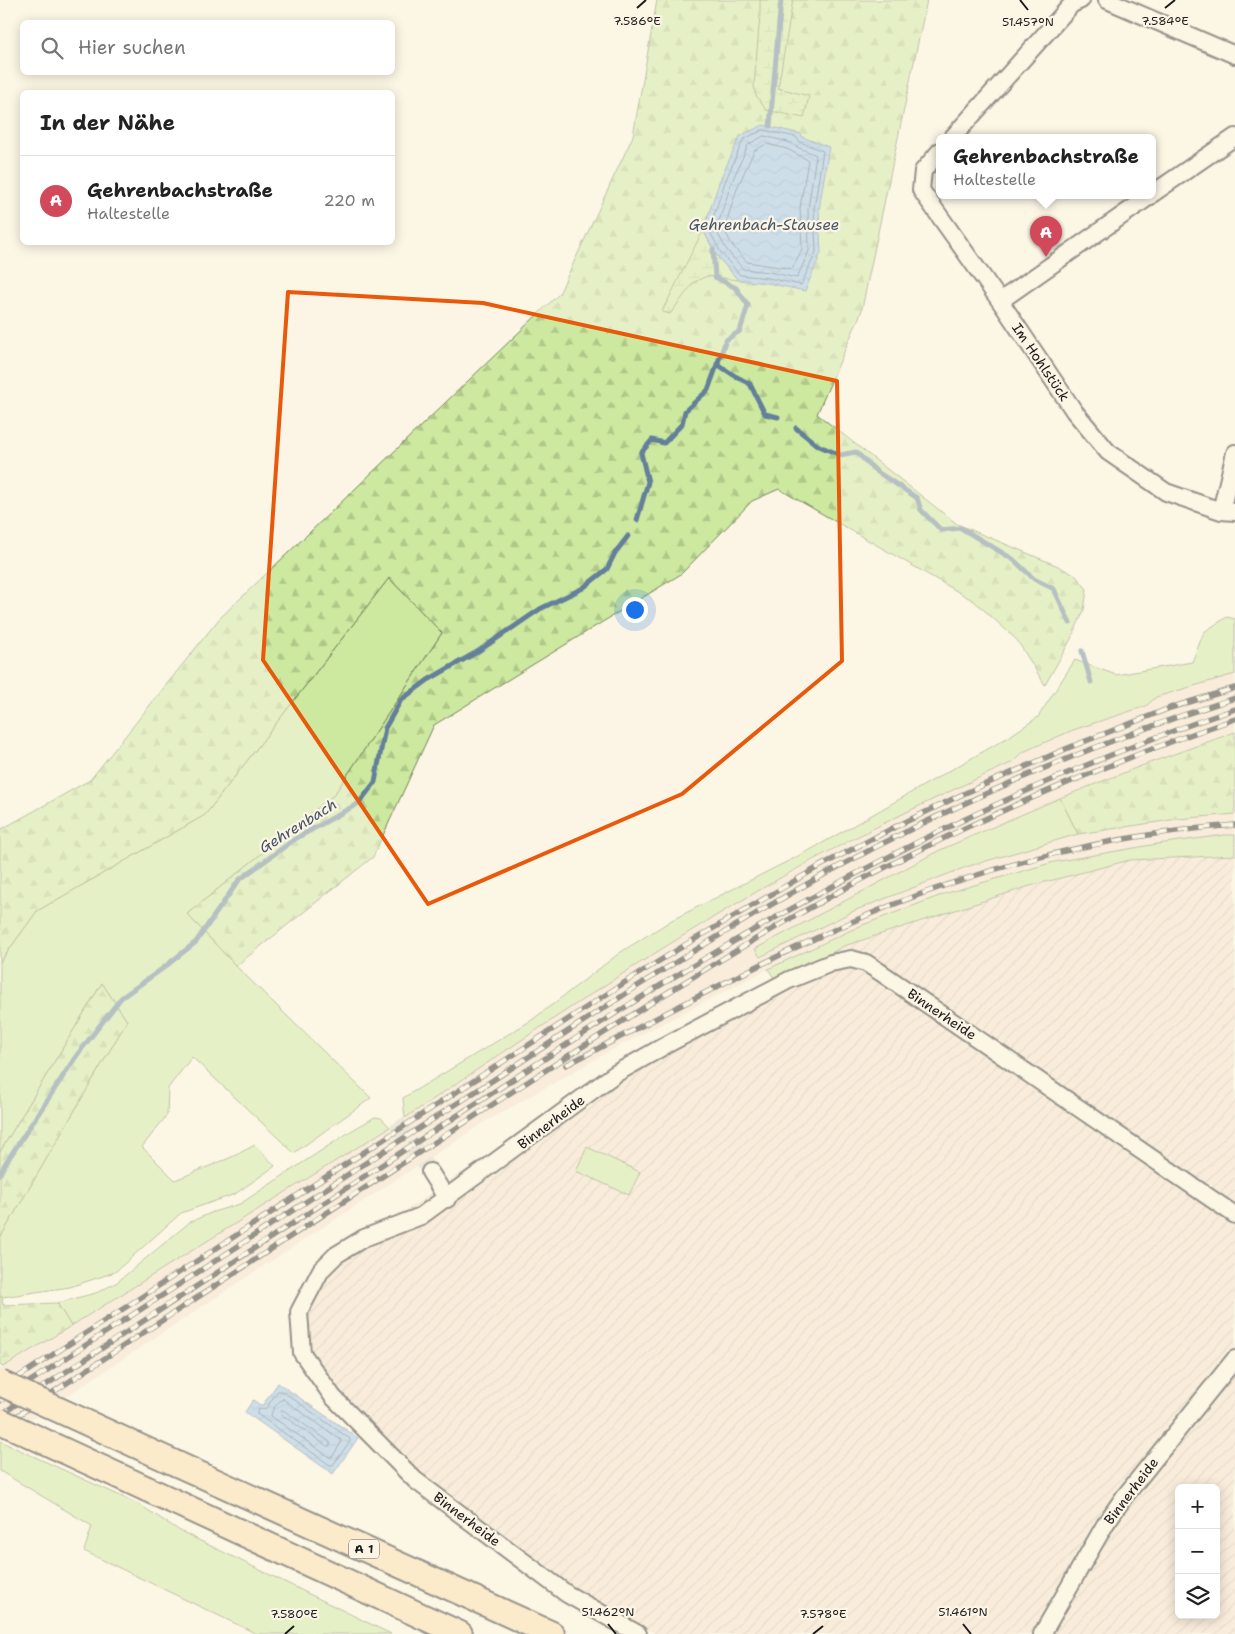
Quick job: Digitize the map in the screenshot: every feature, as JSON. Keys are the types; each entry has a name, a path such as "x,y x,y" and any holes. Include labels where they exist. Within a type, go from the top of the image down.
{"highway":[{"name":"A 1","path":"0,1383 552,1634"},
{"path":"0,1421 460,1634"}],"street":[{"path":"956,134 1072,4 1081,0"},
{"path":"1107,0 1235,55"},
{"path":"1156,192 1235,137"},
{"name":"Im Hohlstück","path":"936,155 923,170 921,190 1000,301 1074,411 1108,452 1166,492 1228,512"},
{"path":"1000,301 1145,199"},
{"path":"1228,512 1235,453"},
{"name":"Binnerheide","path":"638,1634 567,1594 415,1480 333,1397 302,1353 299,1312 321,1270 336,1255 364,1238 421,1216 447,1199 615,1074 789,980 831,963 851,960 866,963 880,972 1235,1215"},
{"path":"430,1172 447,1199"},
{"name":"Binnerheide","path":"1042,1634 1106,1523 1124,1497 1235,1360"}],"highlighted area":[{"path":"288,292 483,303 837,381 842,661 682,794 428,904 263,660"}],"shaded area":[{"path":"1235,674 1235,732 1060,798 940,850 755,949 760,957 856,910 966,867 1078,834 1178,819 1235,814 1235,835 1157,844 1054,862 947,893 860,926 768,969 615,1048 483,1123 0,1440 0,1369 390,1127 614,978 751,895 894,817 1013,762 1023,752 1073,730 1146,706 1155,697"},
{"path":"1235,855 1235,1634 657,1634 616,1615 542,1574 398,1467 290,1333 330,1261 628,1062 844,946 1030,886 1130,860"}],"green space":[{"path":"657,0 927,0 861,313 817,414 957,524 1058,566 1076,576 1087,589 1084,610 1071,639 1045,685 1017,640 974,601 779,489 752,501 681,574 434,725 373,857 236,966 187,914 334,795 442,633 389,578 205,815 37,911 0,962 0,830 90,780 219,619 559,294 633,136"},
{"path":"760,0 793,0 778,88 809,96 804,118 766,110 755,94"},
{"path":"703,230 717,256 738,280 707,276 694,282 670,314 662,312"},
{"path":"389,578 442,633 334,795 187,914 236,966 371,1098 294,1153 192,1057 168,1088 167,1115 142,1147 175,1180 232,1157 255,1145 275,1166 235,1194 181,1213 115,1272 70,1287 0,1296 0,1238 127,1021 102,983 0,1152 0,962 37,911 205,815"},
{"path":"1227,617 1235,619 1235,674 1156,697 1146,706 1073,730 1023,752 1013,762 913,809 815,859 663,948 405,1118 403,1098 532,1020 621,952 672,920 812,849 1007,738 1038,717 1075,660 1116,675 1192,662 1204,632"},
{"path":"1235,732 1235,814 1178,819 1078,834 1060,798"},
{"path":"1060,798 1078,834 966,867 856,910 760,957 755,949 940,850"},
{"path":"1235,835 1235,855 1130,860 1030,886 844,946 777,982 768,969 860,926 947,893 1054,862 1157,844"},
{"path":"102,983 127,1021 0,1238 0,1152"},
{"path":"375,1117 381,1118 390,1127 71,1326 57,1303 96,1293 116,1283 190,1222 213,1212 240,1204"},
{"path":"587,1147 640,1172 629,1195 576,1171"},
{"path":"0,1296 2,1297 3,1305 57,1303 71,1326 3,1367 0,1365"},
{"path":"0,1441 140,1505 180,1531 391,1634 257,1634 84,1551 92,1526 0,1471"}],"water":[{"name":"Gehrenbach-Stausee","path":"763,125 801,134 802,137 829,147 819,210 821,253 805,291 767,283 738,280 717,256 703,230 720,180 740,136"},
{"path":"278,1383 358,1438 333,1474 245,1412 253,1400 262,1406"}],"waterway":[{"name":"Gehrenbach","path":"770,126 781,0"},
{"name":"Gehrenbach","path":"637,520 648,482 641,453 652,440 664,443 682,424 685,411 708,390 726,340 740,331 748,305 736,288 715,277 713,249"},
{"path":"717,364 750,384 765,414 778,417"},
{"path":"796,428 817,445 840,455 856,452 876,471 917,498 921,510 941,530 961,528 1014,560 1034,579 1054,589 1070,623"},
{"name":"Gehrenbach","path":"0,1174 77,1055 121,998 196,942 239,880 295,839 359,803 375,782 385,728 401,700 428,680 477,652 540,609 583,588 607,569 615,553 628,536"},
{"path":"1082,651 1091,682"}],"tunnel":[{"path":"396,1122 430,1172"}],"railway":[{"path":"0,1389 630,979 820,866 963,794 1068,748 1170,708 1235,688"},
{"path":"0,1401 636,987 729,929 825,874 924,823 1026,776 1129,734 1235,698"},
{"path":"0,1415 567,1044 767,922 897,853 1030,789 1166,734 1235,709"},
{"path":"0,1427 504,1097 686,981 797,915 906,857 1018,804 1129,758 1235,719"},
{"path":"566,1065 805,943 846,924 929,891 1014,864 1102,843 1146,835 1235,825"}],"place":[{"name":"Gehrenbachstraße","path":"1046,257"}]}
